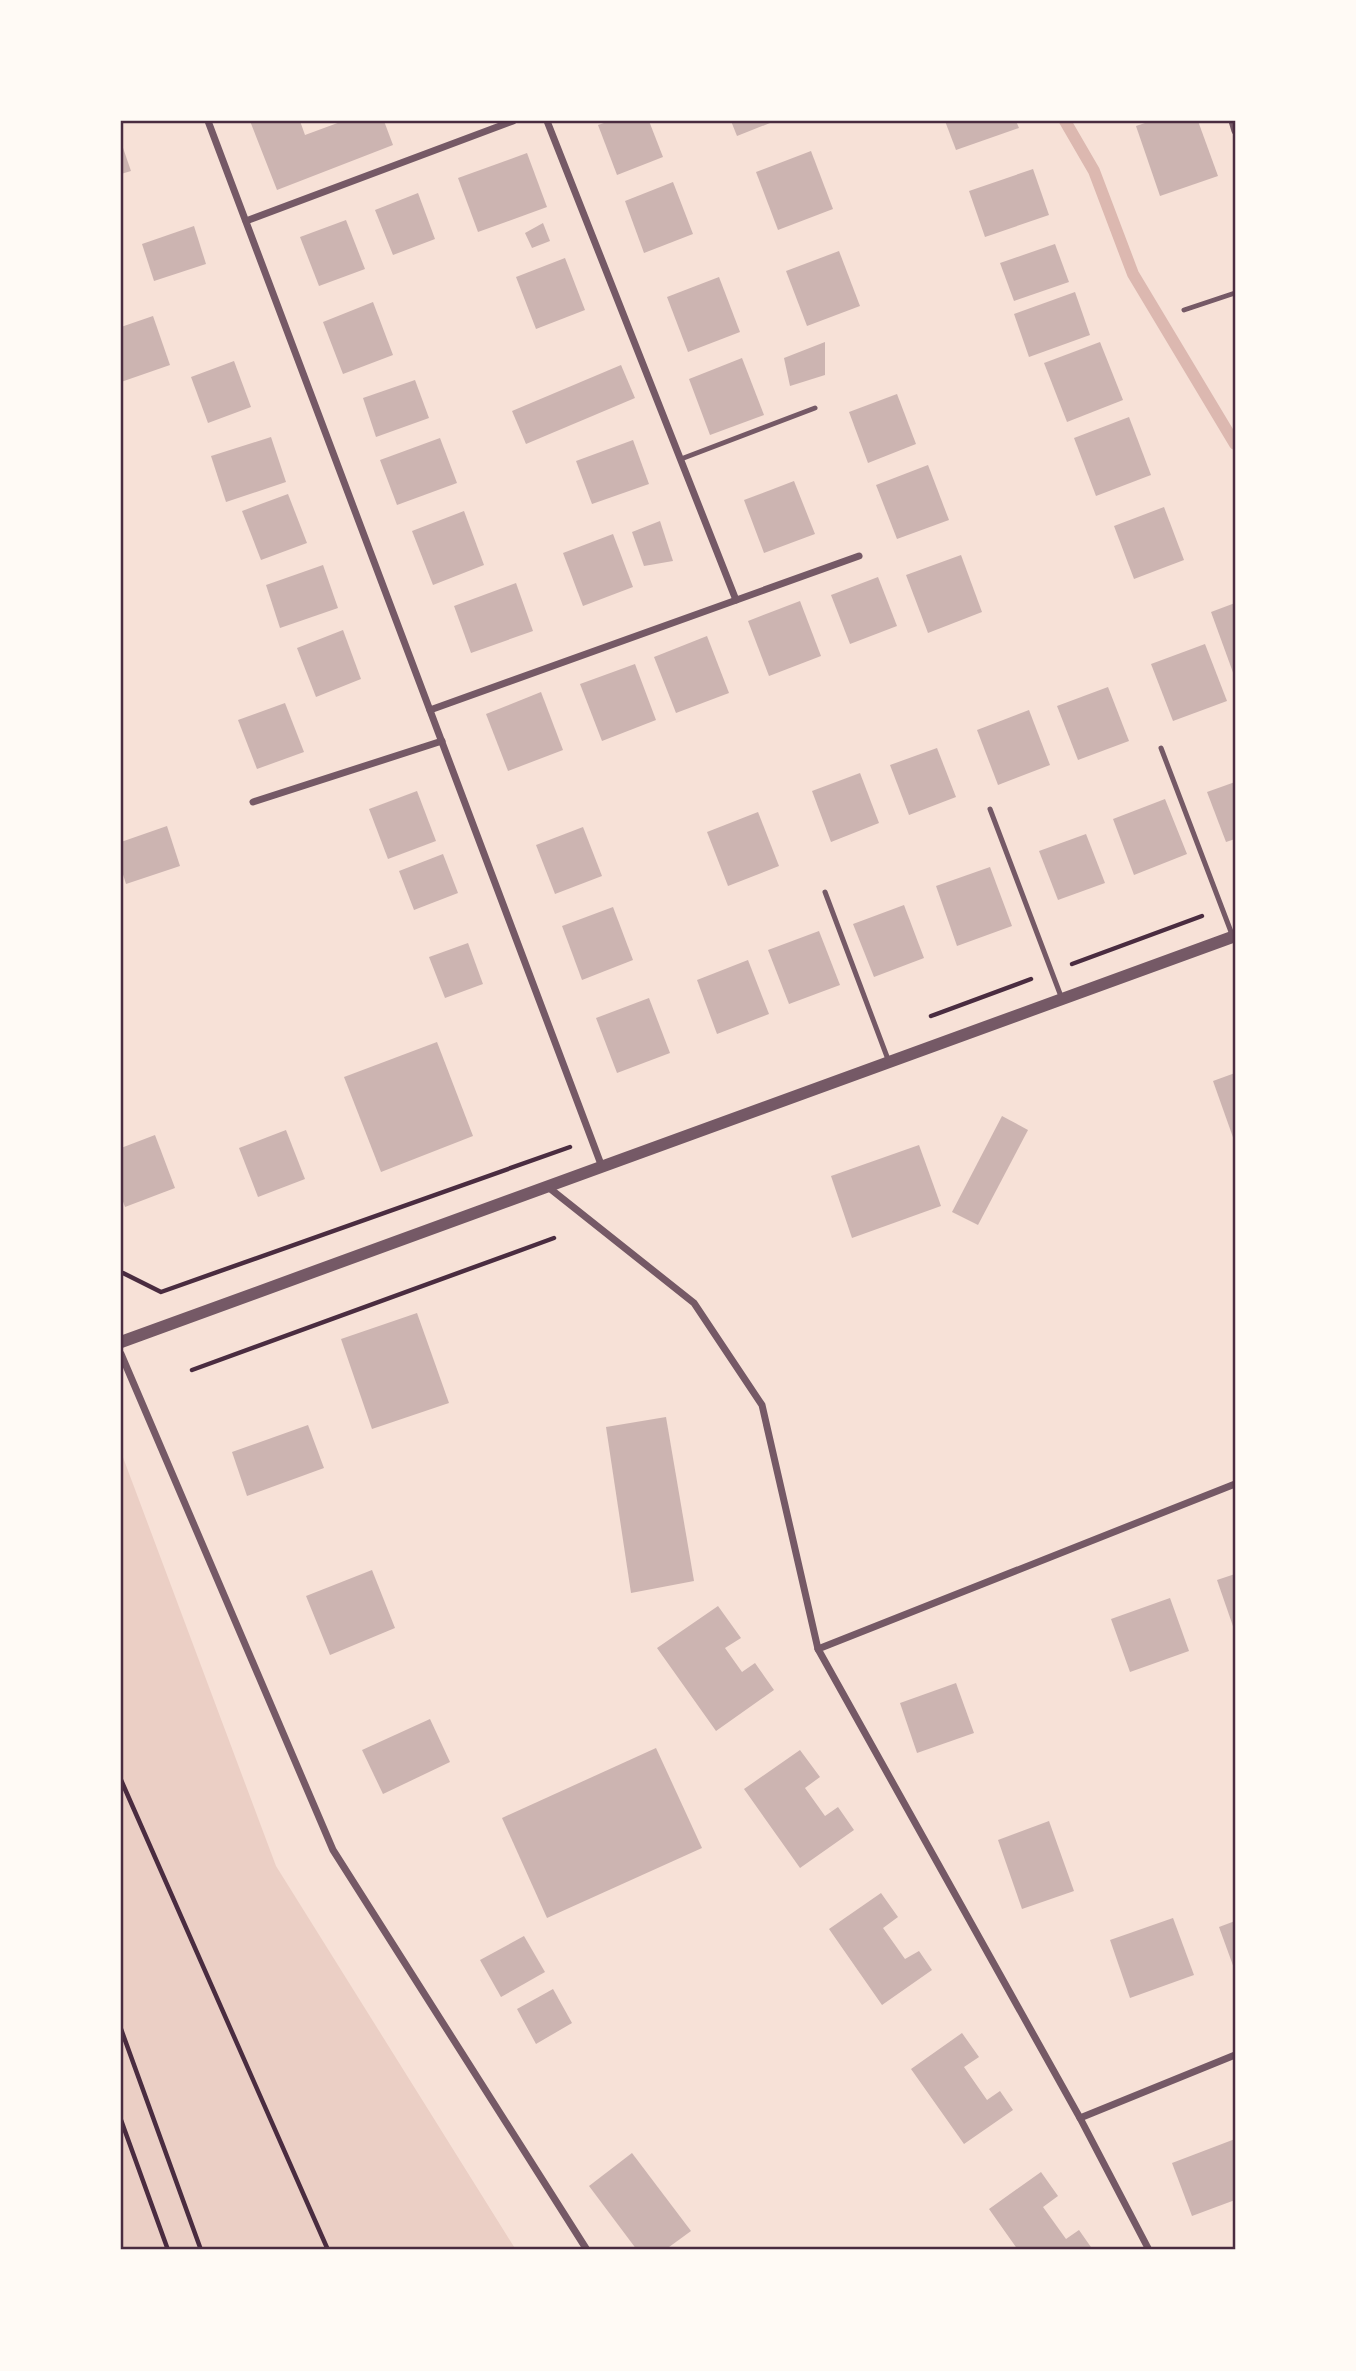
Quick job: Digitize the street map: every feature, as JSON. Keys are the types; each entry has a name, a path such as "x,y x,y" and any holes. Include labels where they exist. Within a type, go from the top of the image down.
{"street":[{"path":"208,121 602,1167"},
{"path":"246,221 513,121"},
{"path":"547,121 736,600"},
{"path":"1232,121 1235,131"},
{"path":"430,710 859,556"},
{"path":"253,802 442,741"},
{"path":"121,1342 1234,937"},
{"path":"548,1186 694,1303 762,1405 818,1649 1080,2118 1149,2250"},
{"path":"121,1354 333,1850 587,2250"},
{"path":"818,1649 1235,1485"},
{"path":"1080,2118 1235,2055"}],"lane":[{"path":"1184,310 1235,293"},
{"path":"681,459 815,408"},
{"path":"1161,748 1234,937"},
{"path":"990,809 1062,999"},
{"path":"825,892 889,1062"}],"path":[{"path":"1052,972 1222,909"},
{"path":"192,1370 554,1238"},
{"path":"123,1273 161,1292"},
{"path":"121,1780 327,2250"},
{"path":"121,2029 201,2250"},
{"path":"121,2120 168,2250"}],"shaded area":[{"path":"121,1452 276,1866 516,2250 121,2250"}],"building":[{"path":"250,121 300,121 305,135 343,121 384,121 393,145 277,190"},
{"path":"610,121 649,121 663,157 617,175 598,125"},
{"path":"731,121 775,121 737,136"},
{"path":"945,121 1016,121 1019,128 956,150"},
{"path":"1151,121 1198,121 1218,176 1160,196 1136,126"},
{"path":"121,142 131,171 121,174"},
{"path":"811,151 833,209 778,230 756,172"},
{"path":"527,153 547,207 478,232 458,178"},
{"path":"1033,169 1049,215 985,237 969,191"},
{"path":"673,182 693,234 644,253 625,201"},
{"path":"418,193 435,239 393,255 375,210"},
{"path":"346,220 365,269 319,286 300,237"},
{"path":"543,223 550,241 532,248 525,233"},
{"path":"194,226 206,264 154,281 142,244"},
{"path":"1055,244 1069,282 1014,301 1000,263"},
{"path":"839,251 860,306 807,326 786,271"},
{"path":"565,258 585,310 536,329 516,277"},
{"path":"719,277 740,332 688,352 667,297"},
{"path":"1075,292 1090,335 1029,357 1014,314"},
{"path":"373,302 393,355 343,374 323,322"},
{"path":"153,316 170,365 121,382 121,327"},
{"path":"825,342 825,375 790,386 784,358"},
{"path":"1100,342 1123,400 1067,422 1044,363"},
{"path":"742,358 764,415 710,435 689,379"},
{"path":"234,361 251,407 208,423 191,377"},
{"path":"621,365 635,398 526,444 512,411"},
{"path":"415,380 429,418 376,437 363,398"},
{"path":"897,394 916,444 868,463 849,412"},
{"path":"1129,417 1151,475 1096,496 1074,438"},
{"path":"271,437 286,482 226,502 211,456"},
{"path":"440,438 457,483 397,505 380,460"},
{"path":"633,440 649,484 592,504 576,461"},
{"path":"928,465 949,520 897,539 876,485"},
{"path":"794,481 815,534 764,553 744,500"},
{"path":"288,494 307,543 261,560 242,511"},
{"path":"1164,507 1184,560 1134,579 1114,526"},
{"path":"464,511 484,565 433,585 412,531"},
{"path":"660,521 673,561 644,566 632,532"},
{"path":"613,534 633,587 583,606 563,553"},
{"path":"961,555 982,612 928,633 906,575"},
{"path":"323,565 338,608 280,628 266,585"},
{"path":"878,577 897,626 850,644 831,595"},
{"path":"516,583 533,631 471,653 454,606"},
{"path":"800,601 821,656 769,676 748,621"},
{"path":"1235,603 1235,678 1211,612"},
{"path":"343,630 361,679 316,697 297,648"},
{"path":"707,636 729,693 676,713 654,657"},
{"path":"1205,644 1227,701 1173,721 1151,664"},
{"path":"635,664 656,720 602,741 580,684"},
{"path":"1108,687 1129,741 1078,760 1057,706"},
{"path":"541,692 563,750 508,771 486,714"},
{"path":"285,703 304,752 257,769 238,720"},
{"path":"1029,710 1050,765 998,785 977,730"},
{"path":"937,748 956,797 909,815 890,765"},
{"path":"860,773 879,823 831,842 812,791"},
{"path":"1235,782 1235,839 1226,842 1207,792"},
{"path":"417,791 436,841 388,859 369,809"},
{"path":"1165,799 1187,854 1134,875 1113,819"},
{"path":"758,812 779,866 728,886 707,832"},
{"path":"167,826 180,866 126,884 121,868 121,842"},
{"path":"583,827 602,876 555,894 536,845"},
{"path":"1086,834 1105,883 1058,900 1039,851"},
{"path":"443,854 458,893 414,910 399,871"},
{"path":"990,867 1012,926 957,946 936,886"},
{"path":"904,905 924,958 874,977 853,924"},
{"path":"613,907 633,960 582,980 562,926"},
{"path":"819,931 840,985 789,1004 768,950"},
{"path":"468,943 483,984 445,998 429,957"},
{"path":"748,960 769,1014 717,1034 697,980"},
{"path":"649,998 670,1053 617,1073 596,1018"},
{"path":"437,1042 473,1136 381,1172 344,1077"},
{"path":"1235,1073 1235,1143 1213,1081"},
{"path":"1002,1116 1028,1130 978,1225 952,1212"},
{"path":"286,1130 305,1179 258,1197 239,1148"},
{"path":"155,1135 175,1188 125,1207 121,1196 121,1148"},
{"path":"919,1145 941,1206 852,1238 831,1176"},
{"path":"417,1313 449,1403 372,1429 341,1339"},
{"path":"666,1417 694,1581 631,1593 606,1427"},
{"path":"308,1425 324,1468 247,1496 232,1452"},
{"path":"372,1570 395,1628 330,1655 306,1596"},
{"path":"1235,1574 1235,1632 1217,1580"},
{"path":"1170,1598 1189,1651 1130,1672 1111,1619"},
{"path":"718,1606 741,1638 725,1648 742,1672 755,1663 774,1690 716,1731 657,1648"},
{"path":"956,1683 974,1733 917,1753 900,1703"},
{"path":"430,1719 450,1762 383,1794 362,1750"},
{"path":"656,1748 702,1848 547,1918 502,1818"},
{"path":"800,1750 820,1777 805,1788 825,1816 838,1807 854,1830 800,1868 744,1789"},
{"path":"1049,1821 1074,1891 1022,1909 998,1840"},
{"path":"881,1893 898,1917 883,1928 905,1959 919,1951 932,1970 882,2005 829,1929"},
{"path":"1173,1918 1194,1975 1130,1998 1110,1940"},
{"path":"1235,1921 1235,1971 1219,1927"},
{"path":"524,1936 545,1972 501,1997 480,1960"},
{"path":"553,1989 572,2023 536,2044 517,2009"},
{"path":"962,2033 979,2057 964,2067 987,2100 1000,2091 1013,2110 964,2144 911,2069"},
{"path":"1235,2139 1235,2200 1192,2216 1172,2163"},
{"path":"632,2153 691,2231 665,2250 637,2250 589,2186"},
{"path":"1041,2172 1058,2196 1043,2207 1066,2239 1079,2230 1093,2250 1018,2250 989,2209"}],"waterway":[{"path":"1065,121 1094,171 1133,274 1235,444"}]}
